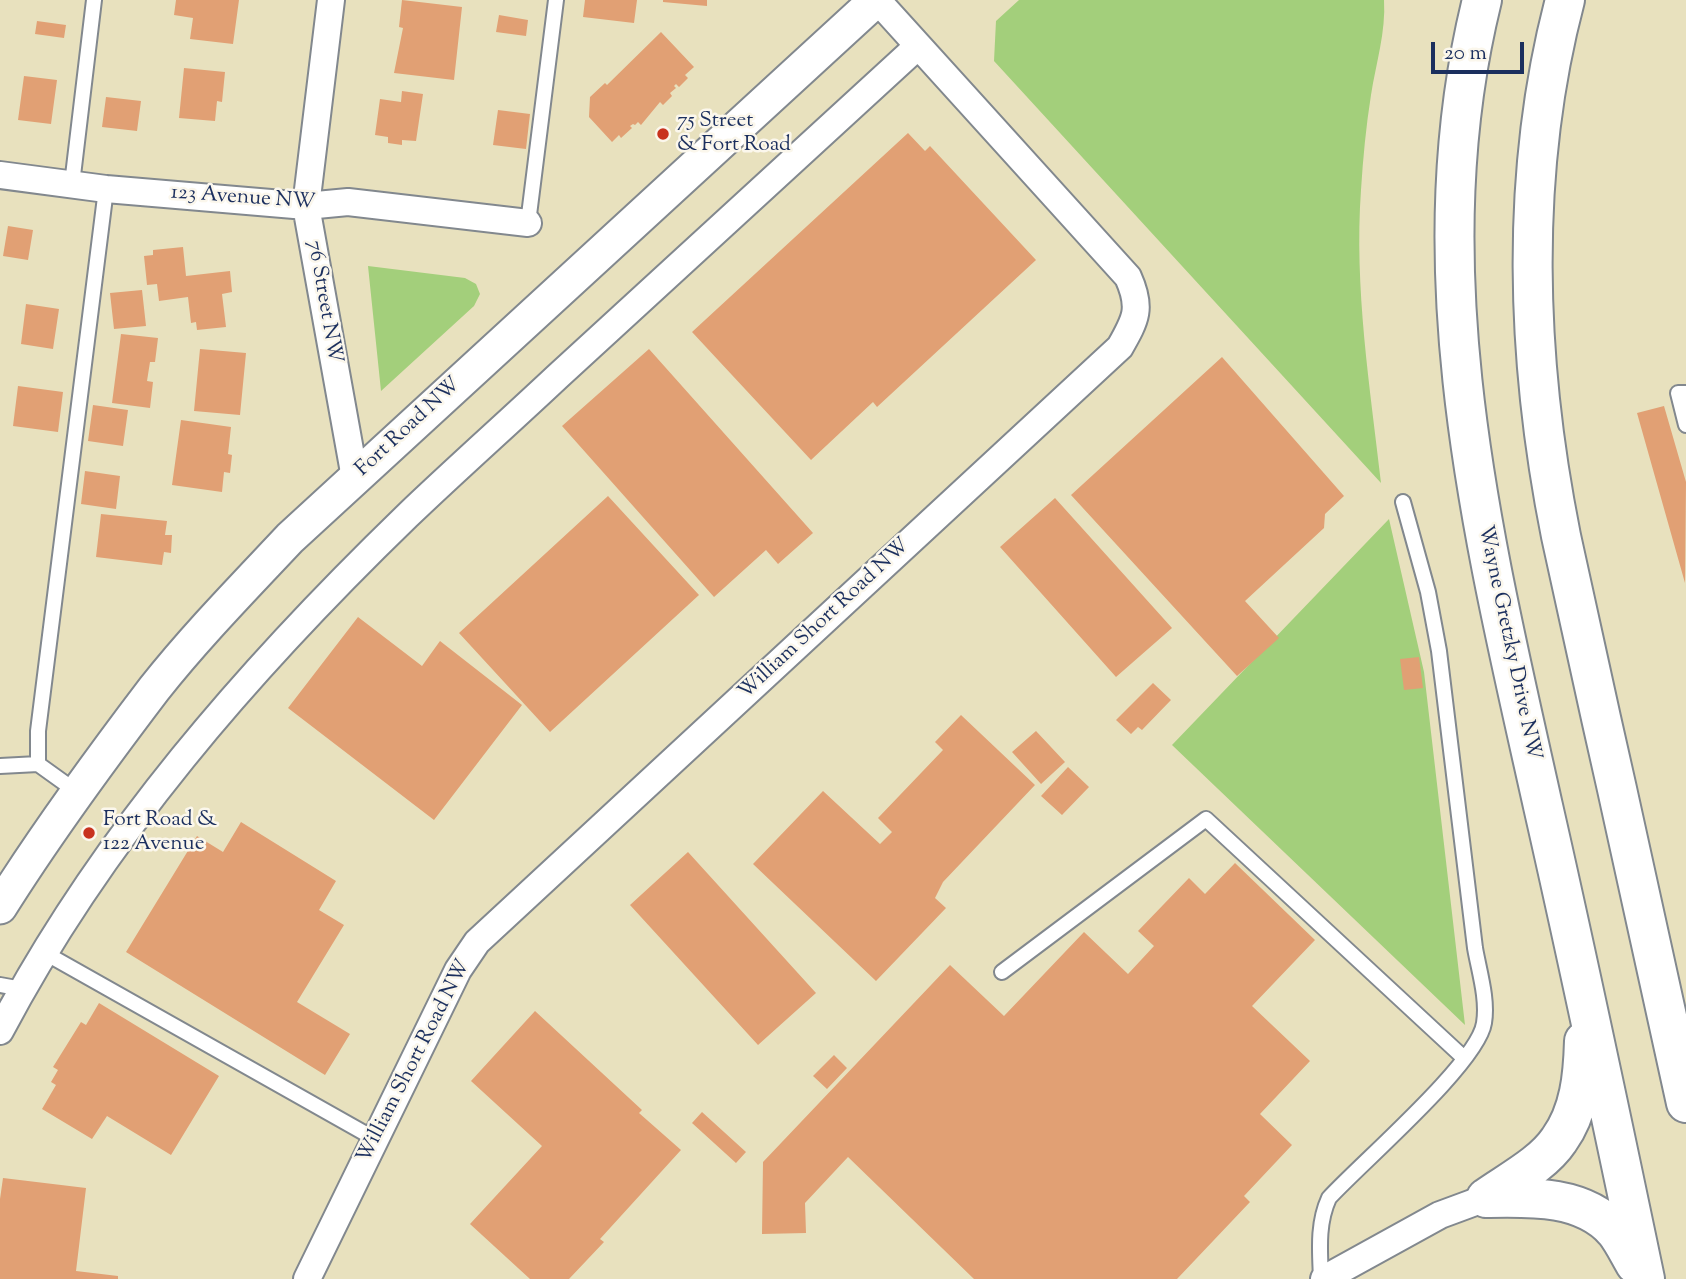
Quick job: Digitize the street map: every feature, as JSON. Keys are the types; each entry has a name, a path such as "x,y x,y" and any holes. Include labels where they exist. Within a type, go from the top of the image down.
{"main road":[{"path":"1565,0 1551,63 1535,187 1532,267 1544,431 1561,534 1686,1102"},
{"name":"Wayne Gretzky Drive NW","path":"1478,6 1461,116 1454,195 1454,293 1467,434 1486,544 1585,992 1644,1279"},
{"path":"1486,1198 1537,1162 1558,1142 1569,1123 1583,1072 1585,992"},
{"path":"1486,1198 1538,1197 1587,1210 1616,1232 1644,1279"}],"street":[{"name":"76 Street NW","path":"331,0 306,206 355,478"},
{"name":"William Short Road NW","path":"307,1279 457,970 477,942 1120,347 1129,332 1135,316 1137,297 1128,277 877,0"},
{"name":"Fort Road NW","path":"0,908 30,859 156,688 229,603 290,538 877,0"},
{"path":"0,1031 11,987 45,953 78,898 151,797 276,650 407,516 918,46"},
{"name":"123 Avenue NW","path":"0,175 106,188 306,206 348,202 528,223"},
{"path":"1322,1279 1440,1215 1486,1198"}],"lane":[{"path":"72,184 94,0"},
{"path":"528,223 556,0"},
{"path":"38,764 38,732 106,188"},
{"path":"1686,393 1678,393 1686,425"},
{"path":"1322,1279 1319,1244 1323,1212 1328,1198 1446,1081 1471,1051 1484,1023 1483,995 1439,651 1428,592 1403,502"},
{"path":"0,766 38,764 78,793"},
{"path":"1002,972 1206,819 1464,1058"},
{"path":"45,953 375,1139"}],"green space":[{"path":"1019,0 1384,0 1382,36 1365,142 1359,227 1364,337 1381,483 994,61 996,21"},
{"path":"368,266 465,278 476,284 480,294 474,306 381,391"},
{"path":"1389,519 1424,672 1465,1025 1172,745"}],"building":[{"path":"176,0 239,0 233,44 190,39 193,18 174,15"},
{"path":"402,0 462,7 454,80 394,73 403,28 399,27"},
{"path":"585,0 637,0 634,23 583,17"},
{"path":"707,0 707,6 663,2"},
{"path":"499,15 528,20 526,36 496,32"},
{"path":"37,21 66,25 64,38 35,34"},
{"path":"661,32 694,67 685,75 688,78 679,87 676,84 674,86 676,88 670,93 672,96 663,105 660,102 641,125 638,122 633,124 621,138 619,135 612,142 589,117 590,97 605,83 607,85"},
{"path":"184,68 225,72 222,102 217,101 215,121 179,118"},
{"path":"24,76 57,80 51,124 18,120"},
{"path":"402,91 423,94 416,141 402,140 402,145 388,143 388,137 375,135 380,99 401,102"},
{"path":"106,97 141,101 137,131 102,127"},
{"path":"498,110 530,114 526,149 493,145"},
{"path":"908,133 925,151 930,146 1036,260 877,407 873,402 811,460 692,332"},
{"path":"8,226 33,230 28,260 3,256"},
{"path":"183,247 186,276 230,271 232,292 222,294 226,327 197,330 196,322 191,323 188,297 159,301 157,284 147,285 144,256 153,255 153,250"},
{"path":"142,290 146,326 114,329 110,293"},
{"path":"26,304 59,309 53,349 21,344"},
{"path":"121,334 158,338 155,362 150,362 147,381 153,382 150,408 112,403"},
{"path":"200,349 246,353 240,415 194,411"},
{"path":"649,349 813,533 778,564 766,550 714,597 562,426"},
{"path":"1222,357 1344,496 1325,514 1324,528 1245,601 1279,638 1237,676 1071,495"},
{"path":"18,386 63,392 58,432 13,426"},
{"path":"93,405 128,410 123,446 88,441"},
{"path":"1664,406 1686,482 1685,583 1637,413"},
{"path":"181,420 231,427 228,454 232,455 230,473 224,472 222,492 172,485"},
{"path":"85,471 120,476 116,509 81,504"},
{"path":"608,496 699,595 550,732 459,633"},
{"path":"1055,498 1172,628 1116,677 1000,547"},
{"path":"101,514 167,521 165,535 172,535 171,553 164,552 162,565 96,557"},
{"path":"358,617 422,666 440,641 522,705 434,820 288,708"},
{"path":"1419,657 1423,688 1404,690 1400,659"},
{"path":"1153,683 1171,700 1142,730 1138,727 1131,734 1116,720"},
{"path":"961,715 1035,785 943,882 935,898 946,908 876,981 753,864 823,791 880,844 892,832 878,818 943,750 935,742"},
{"path":"1036,731 1065,762 1041,784 1012,752"},
{"path":"1068,767 1089,787 1062,815 1041,796"},
{"path":"241,822 336,881 319,910 344,925 297,1002 350,1034 325,1075 126,952 197,836 223,852"},
{"path":"688,852 816,993 758,1045 630,905"},
{"path":"1235,863 1315,940 1252,1006 1310,1061 1260,1114 1292,1145 1244,1196 1250,1202 1177,1279 974,1279 848,1157 805,1203 806,1233 762,1234 763,1162 950,965 1004,1016 1084,932 1128,974 1154,946 1138,931 1189,878 1205,894"},
{"path":"99,1003 219,1076 171,1155 107,1116 92,1139 42,1109 56,1085 51,1082 58,1070 53,1067 81,1022 86,1025"},
{"path":"535,1011 642,1110 639,1113 681,1150 600,1239 604,1242 569,1279 530,1279 470,1224 542,1146 471,1081"},
{"path":"834,1055 847,1068 827,1089 813,1076"},
{"path":"702,1112 746,1152 736,1163 692,1123"},
{"path":"3,1178 86,1188 76,1271 118,1276 118,1279 0,1279 0,1199"}],"place":[{"name":"75 Street & Fort Road","path":"663,134"},
{"name":"Fort Road & 122 Avenue","path":"89,833"}]}
